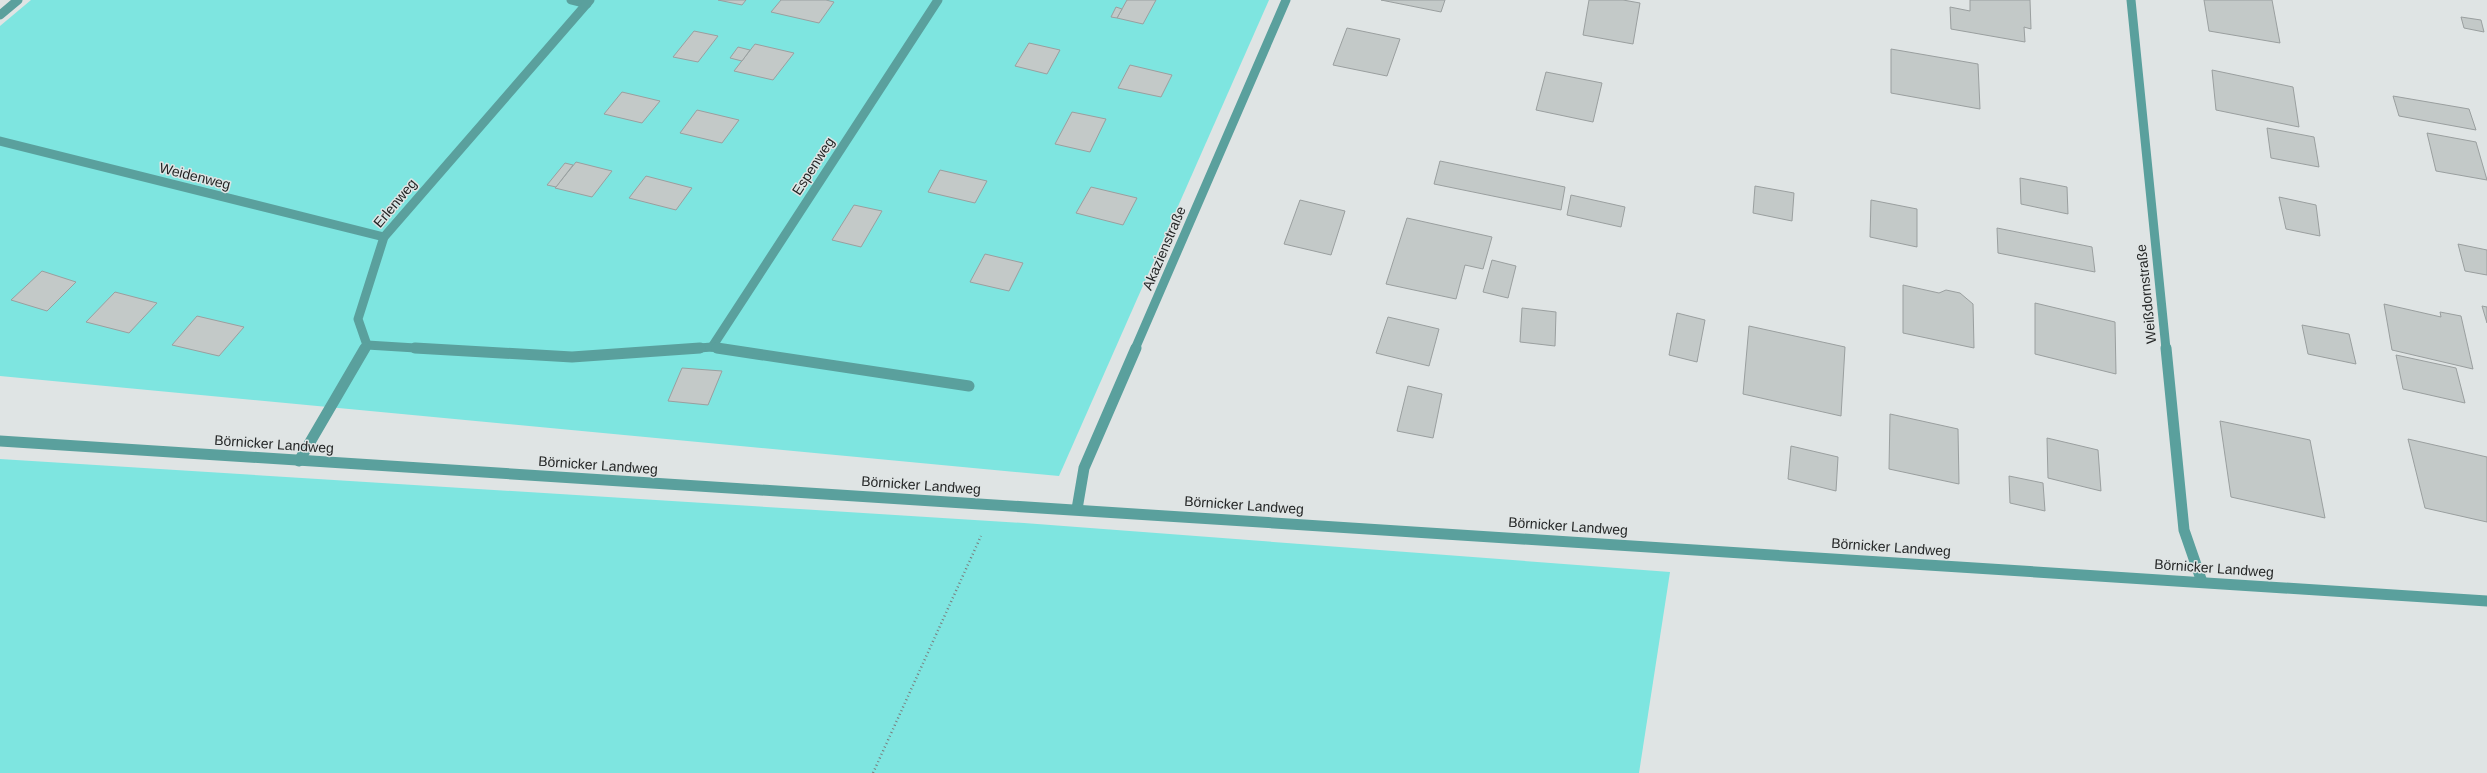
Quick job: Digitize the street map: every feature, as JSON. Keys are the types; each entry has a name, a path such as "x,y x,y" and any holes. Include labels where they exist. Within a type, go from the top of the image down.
{"street":[{"path":"0,15 18,0"},
{"path":"571,0 588,2"},
{"name":"Espenweg","path":"712,347 938,0"},
{"name":"Akazienstraße","path":"1077,509 1084,468 1286,0"},
{"name":"Weißdornstraße","path":"2131,0 2184,530 2202,582"},
{"name":"Erlenweg","path":"367,346 358,319 384,237 588,2"},
{"name":"Weidenweg","path":"0,141 384,237"},
{"path":"299,460 367,346 572,357 712,347 969,386"},
{"name":"Börnicker Landweg","path":"0,441 1077,509 2487,601"}],"path":[{"path":"873,773 996,505"}],"shaded area":[{"path":"31,0 1269,0 1059,476 0,376 0,26"},
{"path":"0,459 1024,523 1670,572 1639,773 0,773"}],"building":[{"path":"718,0 746,0 742,5"},
{"path":"781,0 826,0 834,2 819,23 771,12"},
{"path":"1127,0 1156,0 1143,24 1117,18"},
{"path":"1381,0 1445,0 1441,12"},
{"path":"1589,0 1623,0 1640,3 1633,44 1583,35"},
{"path":"1970,0 2030,0 2031,29 2024,27 2025,42 1951,29 1950,7 1970,11"},
{"path":"2204,0 2272,0 2280,43 2209,31"},
{"path":"1116,7 1122,9 1117,18 1111,17"},
{"path":"2461,17 2481,20 2484,32 2464,28"},
{"path":"1347,28 1400,39 1387,76 1333,65"},
{"path":"694,31 718,36 698,62 673,57"},
{"path":"1029,43 1060,50 1047,74 1015,66"},
{"path":"755,44 794,53 773,80 734,71"},
{"path":"738,47 750,50 742,61 730,58"},
{"path":"1891,49 1978,64 1980,109 1891,93"},
{"path":"1130,65 1172,75 1161,97 1118,88"},
{"path":"2212,70 2293,87 2299,127 2216,110"},
{"path":"1546,72 1602,83 1593,122 1536,110"},
{"path":"622,92 660,101 642,123 604,114"},
{"path":"2393,96 2469,109 2476,130 2399,116"},
{"path":"697,110 739,120 722,143 680,133"},
{"path":"1072,112 1106,119 1090,152 1055,144"},
{"path":"2267,128 2314,137 2319,167 2271,158"},
{"path":"2427,133 2476,142 2487,180 2436,171"},
{"path":"1440,161 1565,187 1561,210 1434,184"},
{"path":"576,162 612,171 592,197 555,188"},
{"path":"565,163 573,165 556,187 547,185"},
{"path":"940,170 987,181 975,203 928,192"},
{"path":"646,176 692,188 676,210 629,198"},
{"path":"2020,178 2067,187 2068,214 2021,204"},
{"path":"1755,186 1794,193 1792,221 1753,213"},
{"path":"1091,187 1137,198 1123,225 1076,213"},
{"path":"1571,195 1625,207 1621,227 1567,215"},
{"path":"2279,197 2316,205 2320,236 2286,229"},
{"path":"1300,200 1345,211 1331,255 1284,244"},
{"path":"1871,200 1917,209 1917,247 1870,237"},
{"path":"854,205 882,211 861,247 832,240"},
{"path":"1407,218 1492,237 1483,269 1465,265 1456,299 1386,284"},
{"path":"1997,228 2092,247 2095,272 1998,253"},
{"path":"2458,244 2487,250 2487,275 2465,271"},
{"path":"985,254 1023,263 1009,291 970,282"},
{"path":"1492,260 1516,266 1508,298 1483,292"},
{"path":"42,271 76,282 47,311 11,300"},
{"path":"1903,285 1939,293 1946,290 1960,293 1973,304 1974,348 1903,333"},
{"path":"115,292 157,303 129,333 86,322"},
{"path":"2035,303 2115,322 2116,374 2035,354"},
{"path":"2384,304 2441,317 2440,312 2461,316 2473,369 2392,350"},
{"path":"2482,306 2487,307 2487,323"},
{"path":"1522,308 1556,312 1555,346 1520,342"},
{"path":"1677,313 1705,320 1697,362 1669,355"},
{"path":"197,316 244,327 219,356 172,345"},
{"path":"1388,317 1439,329 1429,366 1376,353"},
{"path":"2302,325 2349,334 2356,364 2308,354"},
{"path":"1749,326 1845,347 1841,416 1743,394"},
{"path":"2396,355 2456,368 2465,403 2403,389"},
{"path":"682,368 722,371 708,405 668,401"},
{"path":"1408,386 1442,394 1433,438 1397,431"},
{"path":"1890,414 1958,429 1959,484 1889,469"},
{"path":"2220,421 2310,440 2325,518 2231,497"},
{"path":"2047,438 2098,450 2101,491 2048,478"},
{"path":"2408,439 2487,457 2487,522 2425,508"},
{"path":"1791,446 1838,457 1836,491 1788,479"},
{"path":"2009,476 2043,483 2045,511 2010,503"}]}
